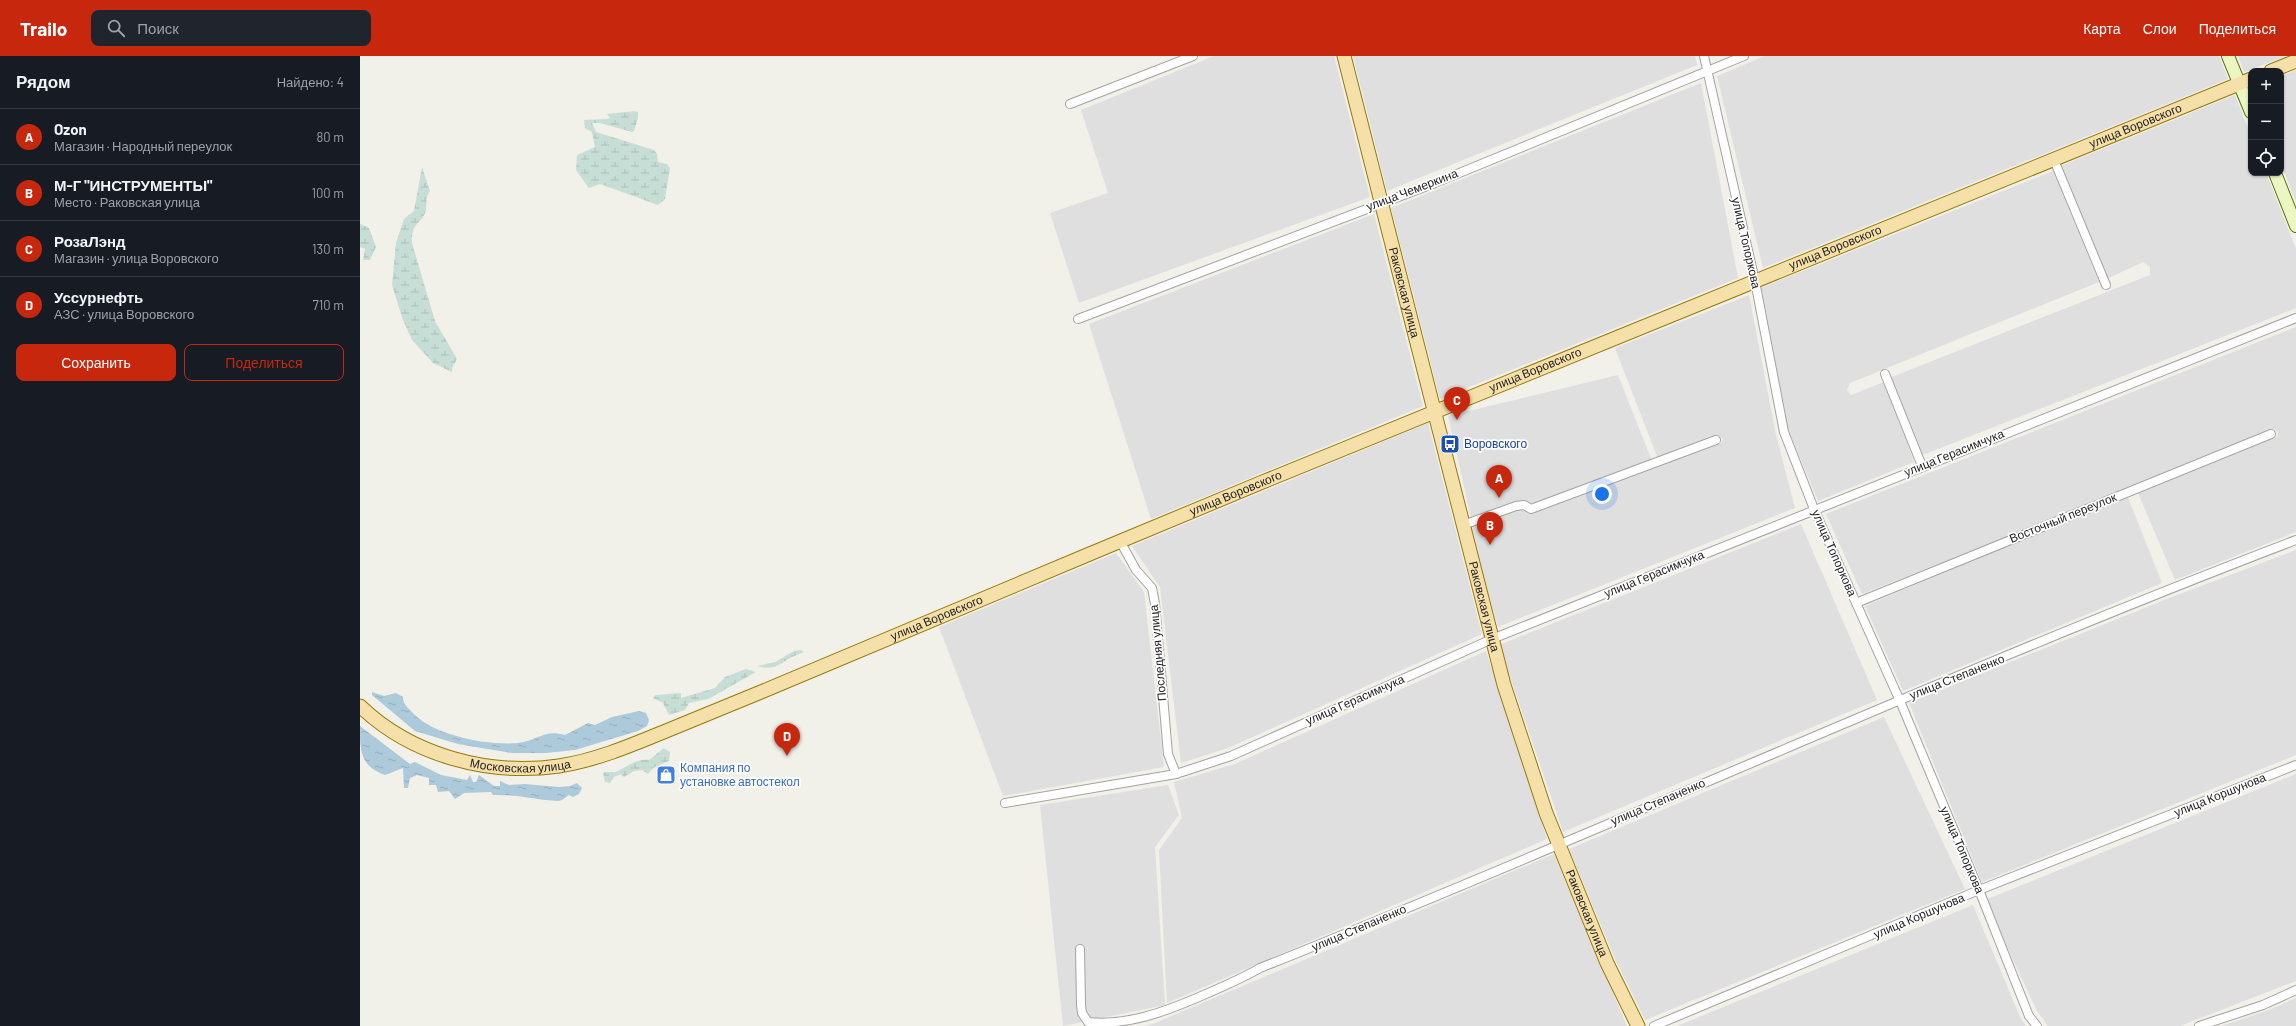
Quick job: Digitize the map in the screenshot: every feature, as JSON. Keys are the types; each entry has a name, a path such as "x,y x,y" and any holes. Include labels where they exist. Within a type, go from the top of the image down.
{"main road":[{"name":"Раковская улица","path":"1344,56 1492,639 1523,746 1558,844 1607,963 1638,1026"},
{"path":"2278,68 2296,61"},
{"name":"улица Воровского","path":"689,721 1433,411 2054,160 2245,81"},
{"name":"Московская улица","path":"360,706 374,720 418,747 463,761 496,767 530,768 576,763 618,750 689,721"}],"street":[{"path":"1070,104 1193,56"},
{"name":"улица Топоркова","path":"1704,56 1755,281 1784,432 1814,509 1900,701 1979,890 2029,1016 2037,1026"},
{"name":"улица Чемеркина","path":"1078,319 1435,182 1744,56"},
{"path":"2228,56 2245,81 2249,104"},
{"path":"2054,160 2106,285"},
{"path":"2276,176 2296,226"},
{"name":"улица Герасимчука","path":"1005,803 1176,774 1232,756 1492,639 1814,509 2296,318"},
{"path":"1885,374 1922,466"},
{"name":"Восточный переулок","path":"1856,603 2271,434"},
{"path":"1463,525 1516,506 1524,505 1532,509 1716,440"},
{"name":"улица Степаненко","path":"1080,949 1080,1005 1088,1022 1107,1025 1152,1018 1244,978 1260,968 2169,589 2296,540"},
{"name":"Последняя улица","path":"1120,541 1136,570 1152,588 1155,604 1167,747 1176,774"},
{"name":"улица Коршунова","path":"1654,1026 1979,890 2296,765"},
{"path":"2199,1026 2263,1005 2296,990"}],"shaded area":[{"path":"1214,56 1334,56 1370,197 1079,303 1050,213 1108,193 1081,110"},
{"path":"1353,56 1695,56 1697,65 1387,191"},
{"path":"1765,56 2219,56 2228,79 1763,268 1717,76"},
{"path":"2238,56 2286,56 2254,68 2248,68 2248,70 2244,72"},
{"path":"2296,70 2296,202 2284,172 2284,75"},
{"path":"1701,83 1738,278 1440,399 1391,208"},
{"path":"2235,95 2248,128 2248,176 2267,176 2296,249 2296,308 1920,456 1889,378 2150,275 2150,267 2143,262 2102,281 2056,168"},
{"path":"2053,171 2099,282 1850,383 1847,390 1851,395 1886,381 1914,462 1818,501 1788,429 1758,289"},
{"path":"1374,214 1423,406 1151,519 1089,324"},
{"path":"1749,295 1776,435 1795,508 1498,627 1468,524 1516,510 1531,511 1721,443 1723,439 1718,436 1658,459 1615,348"},
{"path":"2296,327 2296,532 2175,580 2138,493 2277,437 2278,432 2275,430 1862,594 1826,514"},
{"path":"1618,375 1652,461 1533,505 1516,503 1471,518 1448,416"},
{"path":"1428,423 1482,634 1228,748 1181,763 1160,587 1132,546"},
{"path":"2127,495 2162,583 1903,691 1865,606"},
{"path":"1801,524 1877,700 1563,832 1499,645"},
{"path":"2296,550 2296,755 1982,882 1909,703 2172,597"},
{"path":"1116,553 1144,592 1164,767 1003,796 939,627"},
{"path":"1486,651 1547,839 1167,1003 1159,850 1182,818 1174,782 1235,764"},
{"path":"1884,717 1965,889 1645,1020 1615,959 1569,849"},
{"path":"2296,774 2296,981 2180,1026 2048,1026 2037,1011 1985,900"},
{"path":"1168,785 1179,815 1155,847 1165,1005 1063,1026 1040,805"},
{"path":"1554,854 1627,1026 1144,1026 1153,1024"},
{"path":"1973,905 2021,1019 2026,1026 1677,1026"},
{"path":"2296,998 2296,1026 2221,1026 2269,1010"}],"green space":[{"path":"634,111 638,112 638,118 634,131 632,132 600,123 592,123 596,132 654,150 657,154 658,162 667,164 670,168 665,199 658,205 600,184 589,188 576,170 577,155 595,147 592,132 585,128 584,120 608,119 610,118 607,114"},
{"path":"422,167 430,191 424,214 413,230 412,243 435,321 457,359 452,368 452,372 433,363 412,340 403,320 392,285 396,243 404,219 414,211"},
{"path":"360,224 369,228 376,247 370,260 363,260 365,249 360,247"},
{"path":"801,650 804,652 776,666 768,668 757,666 775,662 794,651"},
{"path":"746,669 756,672 708,699 689,703 685,710 669,715 663,703 653,698 656,695 681,693 681,698 715,688 725,677"},
{"path":"664,748 670,752 669,761 653,768 648,774 642,770 634,771 624,777 621,774 614,777 610,783 605,782 603,773 616,772 640,760 649,760"}],"water":[{"path":"372,692 384,696 396,693 403,697 406,706 419,719 431,726 460,737 491,743 525,742 551,733 565,735 588,723 595,725 612,717 639,711 646,713 649,720 647,726 638,731 575,750 546,753 512,753 458,744 415,731 372,695"},
{"path":"360,726 410,764 415,762 441,775 467,780 470,775 473,782 476,782 479,775 494,786 500,786 500,781 509,785 525,784 559,787 570,786 577,783 582,788 579,794 573,797 569,795 558,801 510,795 493,795 491,792 464,793 455,799 449,791 438,792 436,785 429,785 429,778 417,775 410,778 408,788 404,788 403,768 385,775 371,767 366,762 361,750"}],"place":[{"name":"РозаЛэнд","path":"1457,420"},
{"name":"Воровского","path":"1450,444"},
{"name":"Ozon","path":"1499,498"},
{"name":"М-Г \"ИНСТРУМЕНТЫ\"","path":"1490,545"},
{"name":"Уссурнефть","path":"787,756"},
{"name":"Компания по установке автостекол","path":"666,775"}]}
